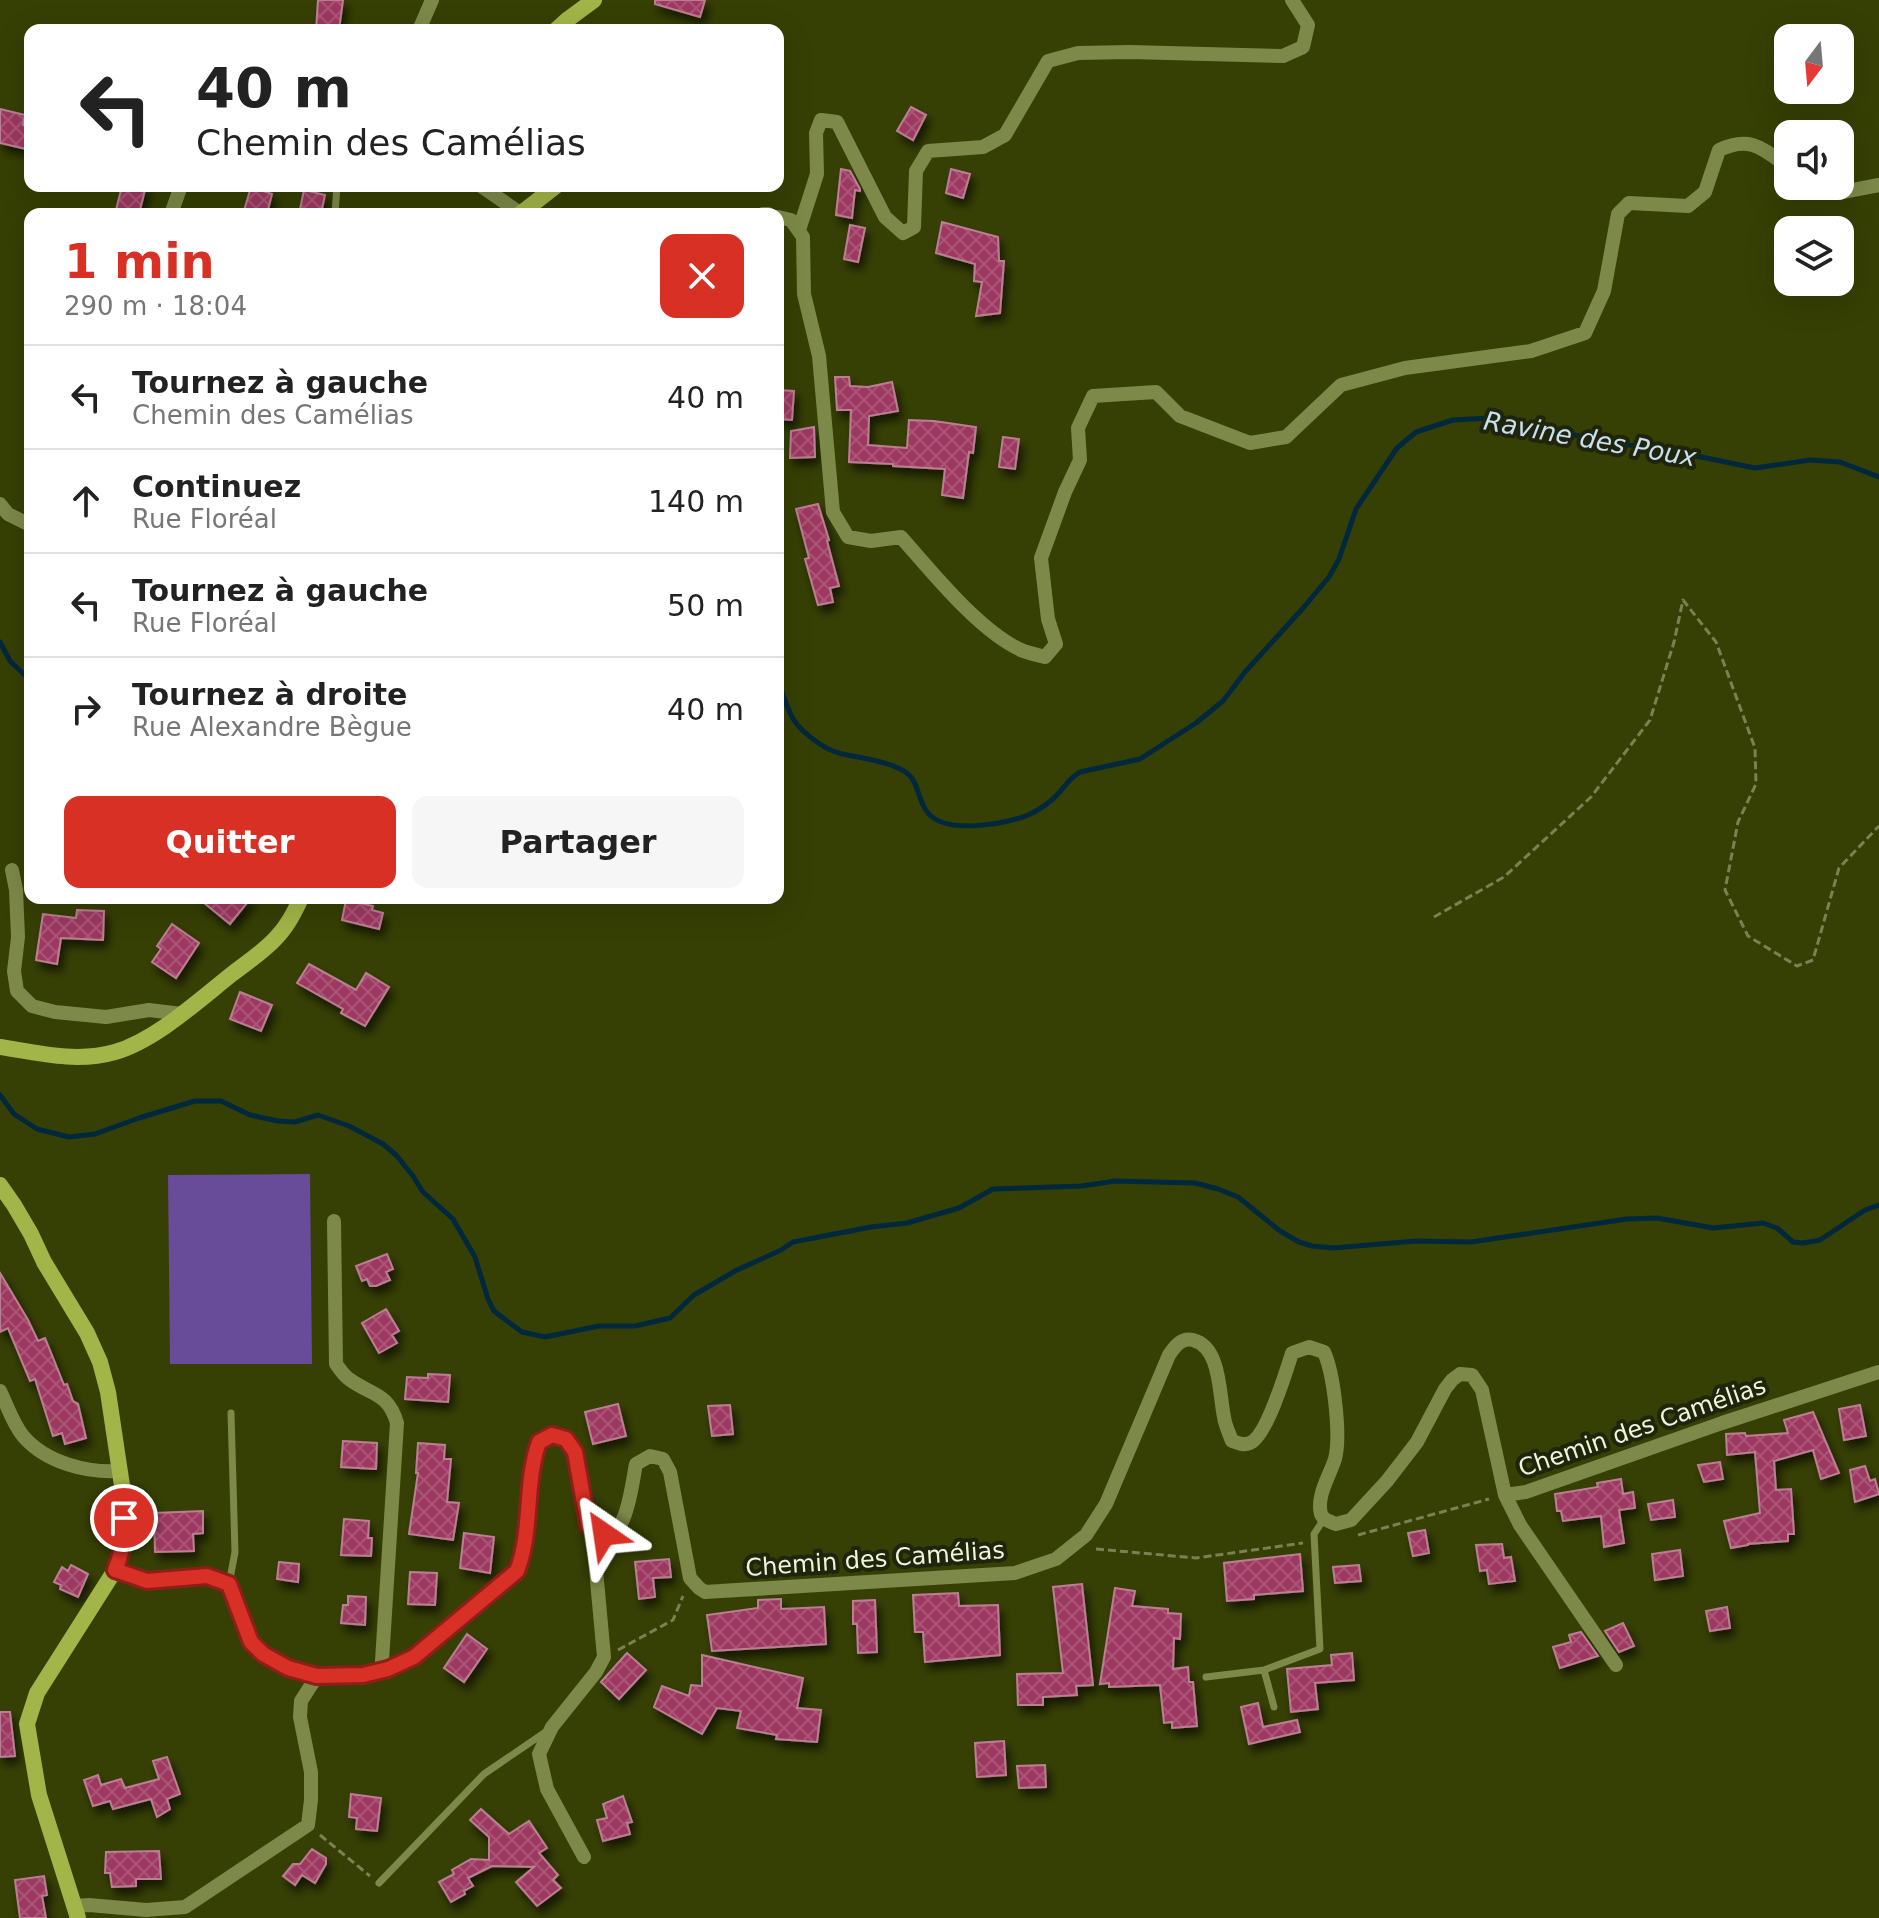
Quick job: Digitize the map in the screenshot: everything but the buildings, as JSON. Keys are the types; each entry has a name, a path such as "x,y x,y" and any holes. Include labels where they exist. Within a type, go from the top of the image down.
{"main road":[{"path":"563,24 594,0"},
{"path":"528,208 548,192"},
{"path":"0,1047 57,1057 88,1056 115,1052 139,1042 182,1014 274,941 290,922 298,904"},
{"path":"0,1185 87,1333 100,1362 108,1392 120,1471 125,1536 122,1554 37,1693 27,1724 39,1795 76,1912"}],"street":[{"path":"422,24 432,0"},
{"path":"799,230 817,174 816,133 821,120 837,122 885,217 903,233 914,227 916,171 928,151 983,147 1005,135 1048,61 1078,53 1283,56 1303,47 1308,25 1292,0"},
{"path":"784,218 791,220 803,237 804,294 819,356 833,512 848,537 871,541 901,537 955,598 993,633 1020,650 1045,657 1056,644 1048,619 1041,558 1080,460 1078,428 1093,396 1156,392 1180,416 1250,443 1286,437 1341,385 1405,368 1531,351 1585,333 1604,291 1618,214 1629,203 1688,206 1705,192 1719,150 1735,143 1758,145 1774,157"},
{"path":"1854,190 1879,185"},
{"path":"489,192 512,208"},
{"path":"0,504 8,514 24,522"},
{"path":"12,870 18,937 14,971 17,991 32,1006 55,1012 106,1017 149,1010 182,1014"},
{"path":"334,1221 336,1364 347,1378 386,1400 397,1423 383,1670"},
{"name":"Chemin des Camélias","path":"690,1578 705,1592 1015,1573 1056,1559 1086,1535 1106,1504 1169,1355 1178,1343 1189,1339 1204,1344 1214,1358 1224,1422 1232,1441 1243,1445 1253,1443 1263,1432 1292,1353 1309,1347 1324,1352 1331,1367 1336,1409 1336,1455 1321,1495 1321,1514 1324,1519 1336,1524 1351,1520 1387,1481 1417,1442 1445,1389 1460,1374 1472,1375 1482,1390 1505,1495 1526,1492 1879,1372"},
{"path":"0,1391 22,1435 42,1453 85,1470 120,1471"},
{"path":"115,1570 147,1581 207,1576 229,1584 251,1642 263,1654 288,1668 317,1676 363,1675 383,1670 414,1657 517,1571 524,1553 534,1458 539,1442 552,1435 566,1439 575,1452 588,1525 604,1534 613,1533 624,1524 636,1464 650,1456 663,1459 670,1472 690,1578"},
{"path":"1505,1495 1520,1525 1616,1665"},
{"path":"584,1857 547,1789 539,1754 552,1727 596,1672 604,1657 595,1531"},
{"path":"76,1912 89,1905 146,1910 185,1907 308,1825 311,1772 300,1717 301,1701 317,1676"}],"lane":[{"path":"229,1584 235,1552 231,1413"},
{"path":"1206,1677 1264,1670 1320,1649 1314,1538 1324,1519"},
{"path":"1264,1670 1274,1707"},
{"path":"379,1883 484,1774 552,1727"}],"path":[{"path":"1434,917 1504,877 1591,797 1650,720 1674,642 1683,600 1716,642 1755,748 1756,784 1738,822 1725,890 1748,936 1797,966 1813,960 1839,868 1879,826"},
{"path":"1346,1537 1505,1495"},
{"path":"1071,1547 1196,1558 1314,1538"},
{"path":"604,1657 673,1620 690,1578"},
{"path":"308,1825 379,1883"}],"shaded area":[{"path":"310,1174 312,1364 170,1364 168,1175"}],"waterway":[{"name":"Ravine des Poux","path":"784,697 794,721 819,743 833,751 883,763 905,772 914,782 924,807 937,820 961,826 1005,822 1042,808 1080,772 1140,759 1196,723 1223,701 1329,577 1339,559 1356,509 1397,448 1416,432 1453,420 1490,418 1517,426 1662,449 1755,468 1810,460 1840,462 1879,477"},
{"name":"Ravine des Poux","path":"0,642 10,661 24,674"},
{"path":"0,1095 14,1114 37,1129 69,1137 95,1134 195,1101 221,1101 250,1115 278,1121 295,1122 318,1115 349,1126 383,1144 396,1155 423,1192 453,1219 475,1257 494,1311 522,1332 545,1337 599,1326 635,1326 670,1318 694,1295 793,1242 907,1223 959,1208 993,1189 1082,1186 1115,1181 1195,1183 1238,1197 1280,1231 1299,1242 1333,1248 1416,1241 1471,1242 1627,1219 1657,1218 1713,1228 1763,1223 1777,1228 1793,1242 1803,1243 1820,1240 1865,1210 1879,1205"}],"route":[{"path":"124,1518 122,1554 115,1570 147,1581 207,1576 229,1584 251,1642 263,1654 288,1668 317,1676 363,1675 388,1669 414,1657 517,1571 524,1553 534,1458 539,1442 552,1435 566,1439 575,1452 588,1525 604,1534"}]}
